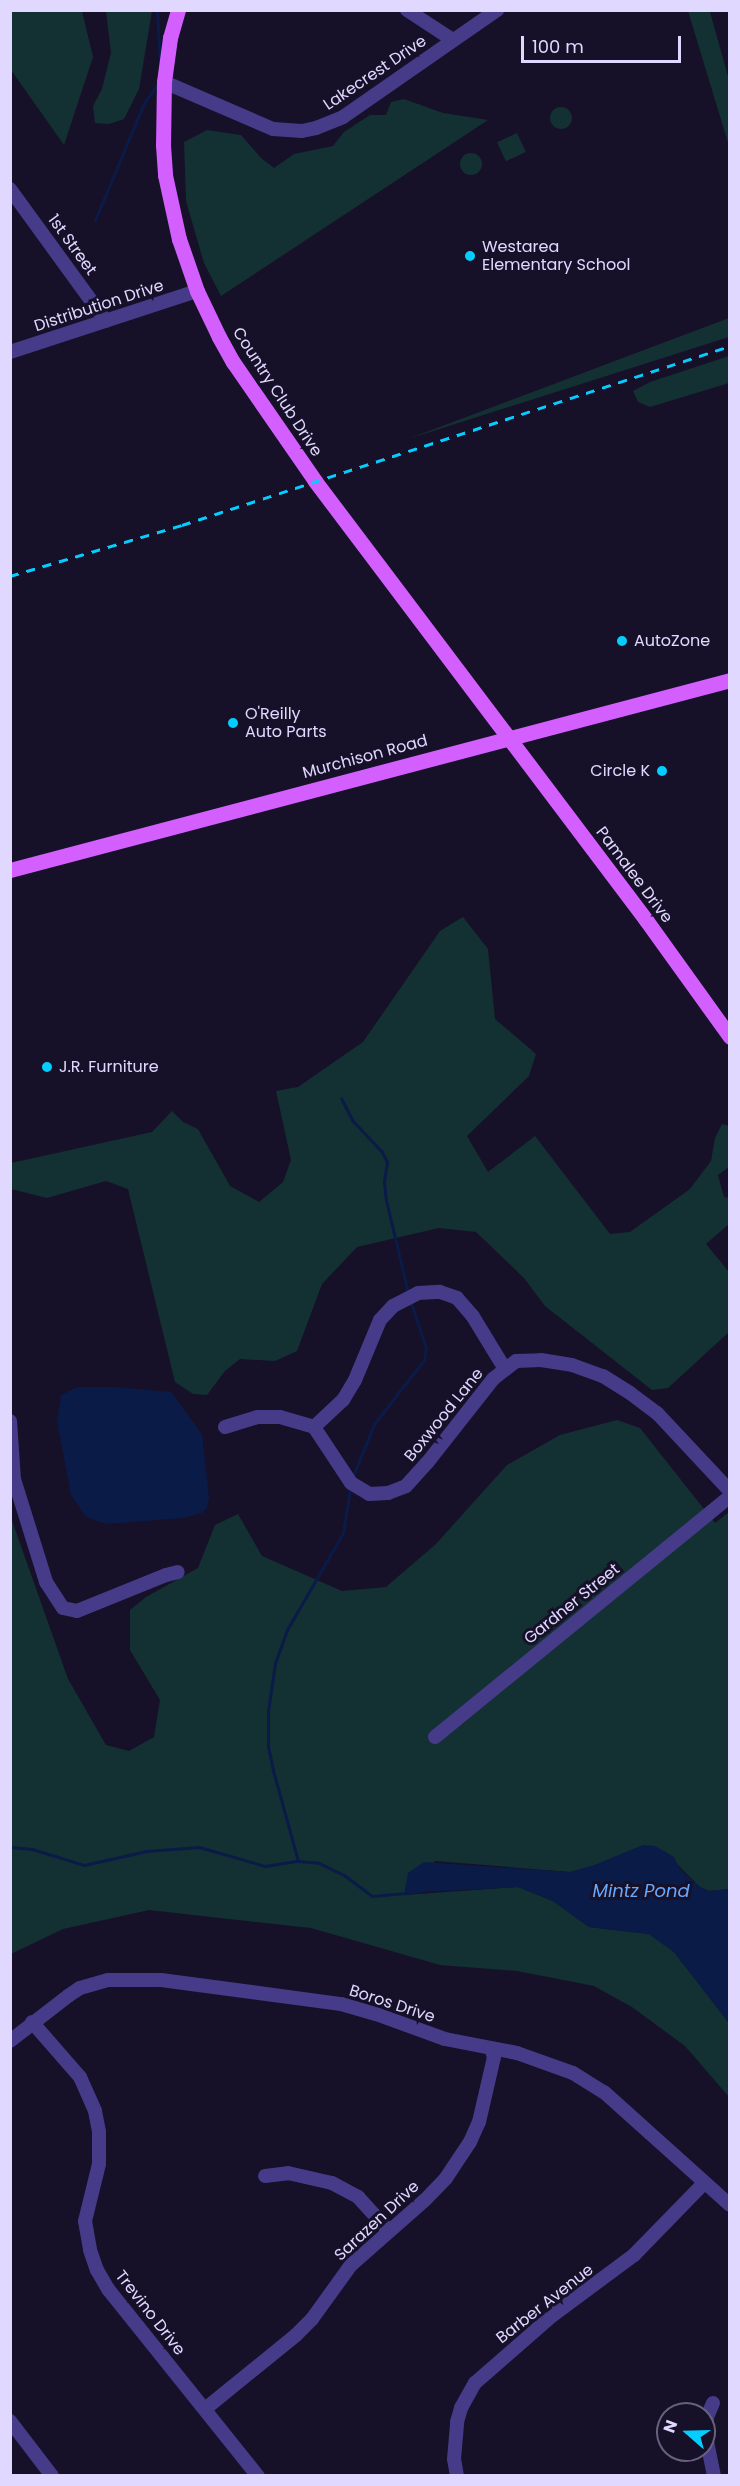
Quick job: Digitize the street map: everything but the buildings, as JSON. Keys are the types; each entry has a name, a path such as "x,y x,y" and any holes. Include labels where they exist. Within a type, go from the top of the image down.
{"main road":[{"name":"Country Club Drive","path":"178,10 170,38 164,82 162,145 165,175 179,239 197,291 233,362 315,482 506,738"},
{"name":"Murchison Road","path":"10,870 729,680"},
{"name":"Pamalee Drive","path":"506,738 646,920 729,1036"}],"street":[{"path":"407,10 453,40"},
{"name":"Lakecrest Drive","path":"164,82 259,125 280,130 302,131 343,117 497,10"},
{"name":"1st Street","path":"10,189 106,321"},
{"name":"Distribution Drive","path":"11,350 197,291"},
{"path":"225,1427 258,1417 280,1417 314,1427 343,1400 355,1380 380,1320 393,1306 418,1293 440,1292 457,1298 472,1315 505,1370"},
{"name":"Boxwood Lane","path":"314,1427 351,1483 369,1494 388,1493 406,1486 446,1440 492,1379 516,1361 541,1360 572,1365 603,1376 657,1413 729,1491"},
{"path":"10,1421 14,1479 46,1582 63,1608 77,1611 178,1572"},
{"name":"Gardner Street","path":"435,1737 729,1496"},
{"name":"Boros Drive","path":"10,2041 68,1996 94,1983 123,1979 162,1980 340,2004 376,2013 445,2039 545,2061 592,2084 729,2205"},
{"name":"Trevino Drive","path":"32,2022 80,2077 94,2111 99,2133 99,2164 85,2221 88,2243 98,2270 108,2289 258,2475"},
{"name":"Sarazen Drive","path":"205,2409 296,2335 312,2319 351,2265 446,2178 470,2142 485,2101 494,2057 491,2048"},
{"path":"265,2176 288,2173 332,2183 358,2197 389,2231"},
{"name":"Barber Avenue","path":"457,2475 454,2459 457,2422 467,2395 480,2377 553,2315 634,2255 704,2182"},
{"path":"10,2421 52,2475"}],"green space":[{"path":"10,11 82,11 93,57 64,145 11,70"},
{"path":"106,11 152,11 139,89 124,119 109,124 95,123 93,106 102,89 111,53"},
{"path":"688,11 710,12 729,80 729,146"},
{"path":"404,99 443,113 488,120 221,296 204,263 186,201 184,142 207,130 241,135 261,158 274,168 294,154 333,146 344,132 370,115 386,115 391,102"},
{"path":"561,107 569,110 572,118 569,126 561,129 553,126 550,118 553,110"},
{"path":"517,133 526,152 506,161 497,142"},
{"path":"471,153 479,156 482,164 479,172 471,175 463,172 460,164 463,156"},
{"path":"729,318 729,337 408,439"},
{"path":"729,356 729,383 650,407 638,402 633,391 650,382"},
{"path":"463,917 488,949 495,1019 536,1054 529,1076 467,1136 488,1172 535,1136 610,1234 630,1232 690,1189 711,1161 715,1138 722,1124 729,1126 729,1167 718,1175 724,1197 729,1198 729,1224 706,1244 729,1272 729,1332 668,1388 652,1390 545,1306 524,1278 476,1232 439,1228 357,1247 322,1284 297,1351 275,1361 240,1359 225,1371 207,1395 193,1394 175,1382 128,1189 106,1181 47,1198 11,1189 11,1163 152,1132 172,1111 183,1122 198,1129 230,1186 259,1202 283,1182 291,1160 276,1091 298,1087 363,1042 440,931"},
{"path":"617,1420 640,1428 715,1523 729,1512 729,1889 709,1891 700,1887 664,1851 570,1872 435,1861 404,1895 518,1887 553,1901 589,1927 649,1934 674,1952 729,2023 729,2097 685,2046 632,2007 594,1986 517,1971 440,1965 311,1928 149,1910 63,1929 11,1954 10,1515 68,1679 106,1745 129,1751 154,1737 160,1700 130,1650 130,1610 146,1597 198,1568 215,1525 238,1514 262,1556 342,1591 386,1587 436,1544 507,1465 560,1435"}],"water":[{"path":"78,1387 115,1387 171,1392 202,1434 209,1498 207,1508 202,1513 184,1518 105,1524 85,1516 71,1495 57,1421 61,1395"},
{"name":"Mintz Pond","path":"643,1845 655,1846 674,1857 680,1869 700,1887 709,1891 729,1889 729,2023 674,1952 649,1934 589,1927 553,1901 518,1887 404,1895 408,1873 424,1862 570,1872"}],"waterway":[{"path":"157,10 160,63"},
{"path":"95,220 144,103 158,84"},
{"path":"341,1098 352,1120 382,1152 387,1162 384,1182 386,1200 408,1293"},
{"path":"353,1476 374,1424 424,1360 426,1348 411,1303"},
{"path":"298,1861 268,1746 268,1711 275,1663 288,1628 343,1533 350,1488"},
{"path":"10,1847 32,1849 84,1865 146,1851 199,1847 265,1866 298,1861 319,1863 344,1875 372,1896 406,1893"}],"railway":[{"path":"10,576 182,525 730,346"}],"place":[{"name":"Westarea Elementary School","path":"470,256"},
{"name":"AutoZone","path":"622,641"},
{"name":"O'Reilly Auto Parts","path":"233,723"},
{"name":"Circle K","path":"662,771"},
{"name":"J.R. Furniture","path":"47,1067"}]}
